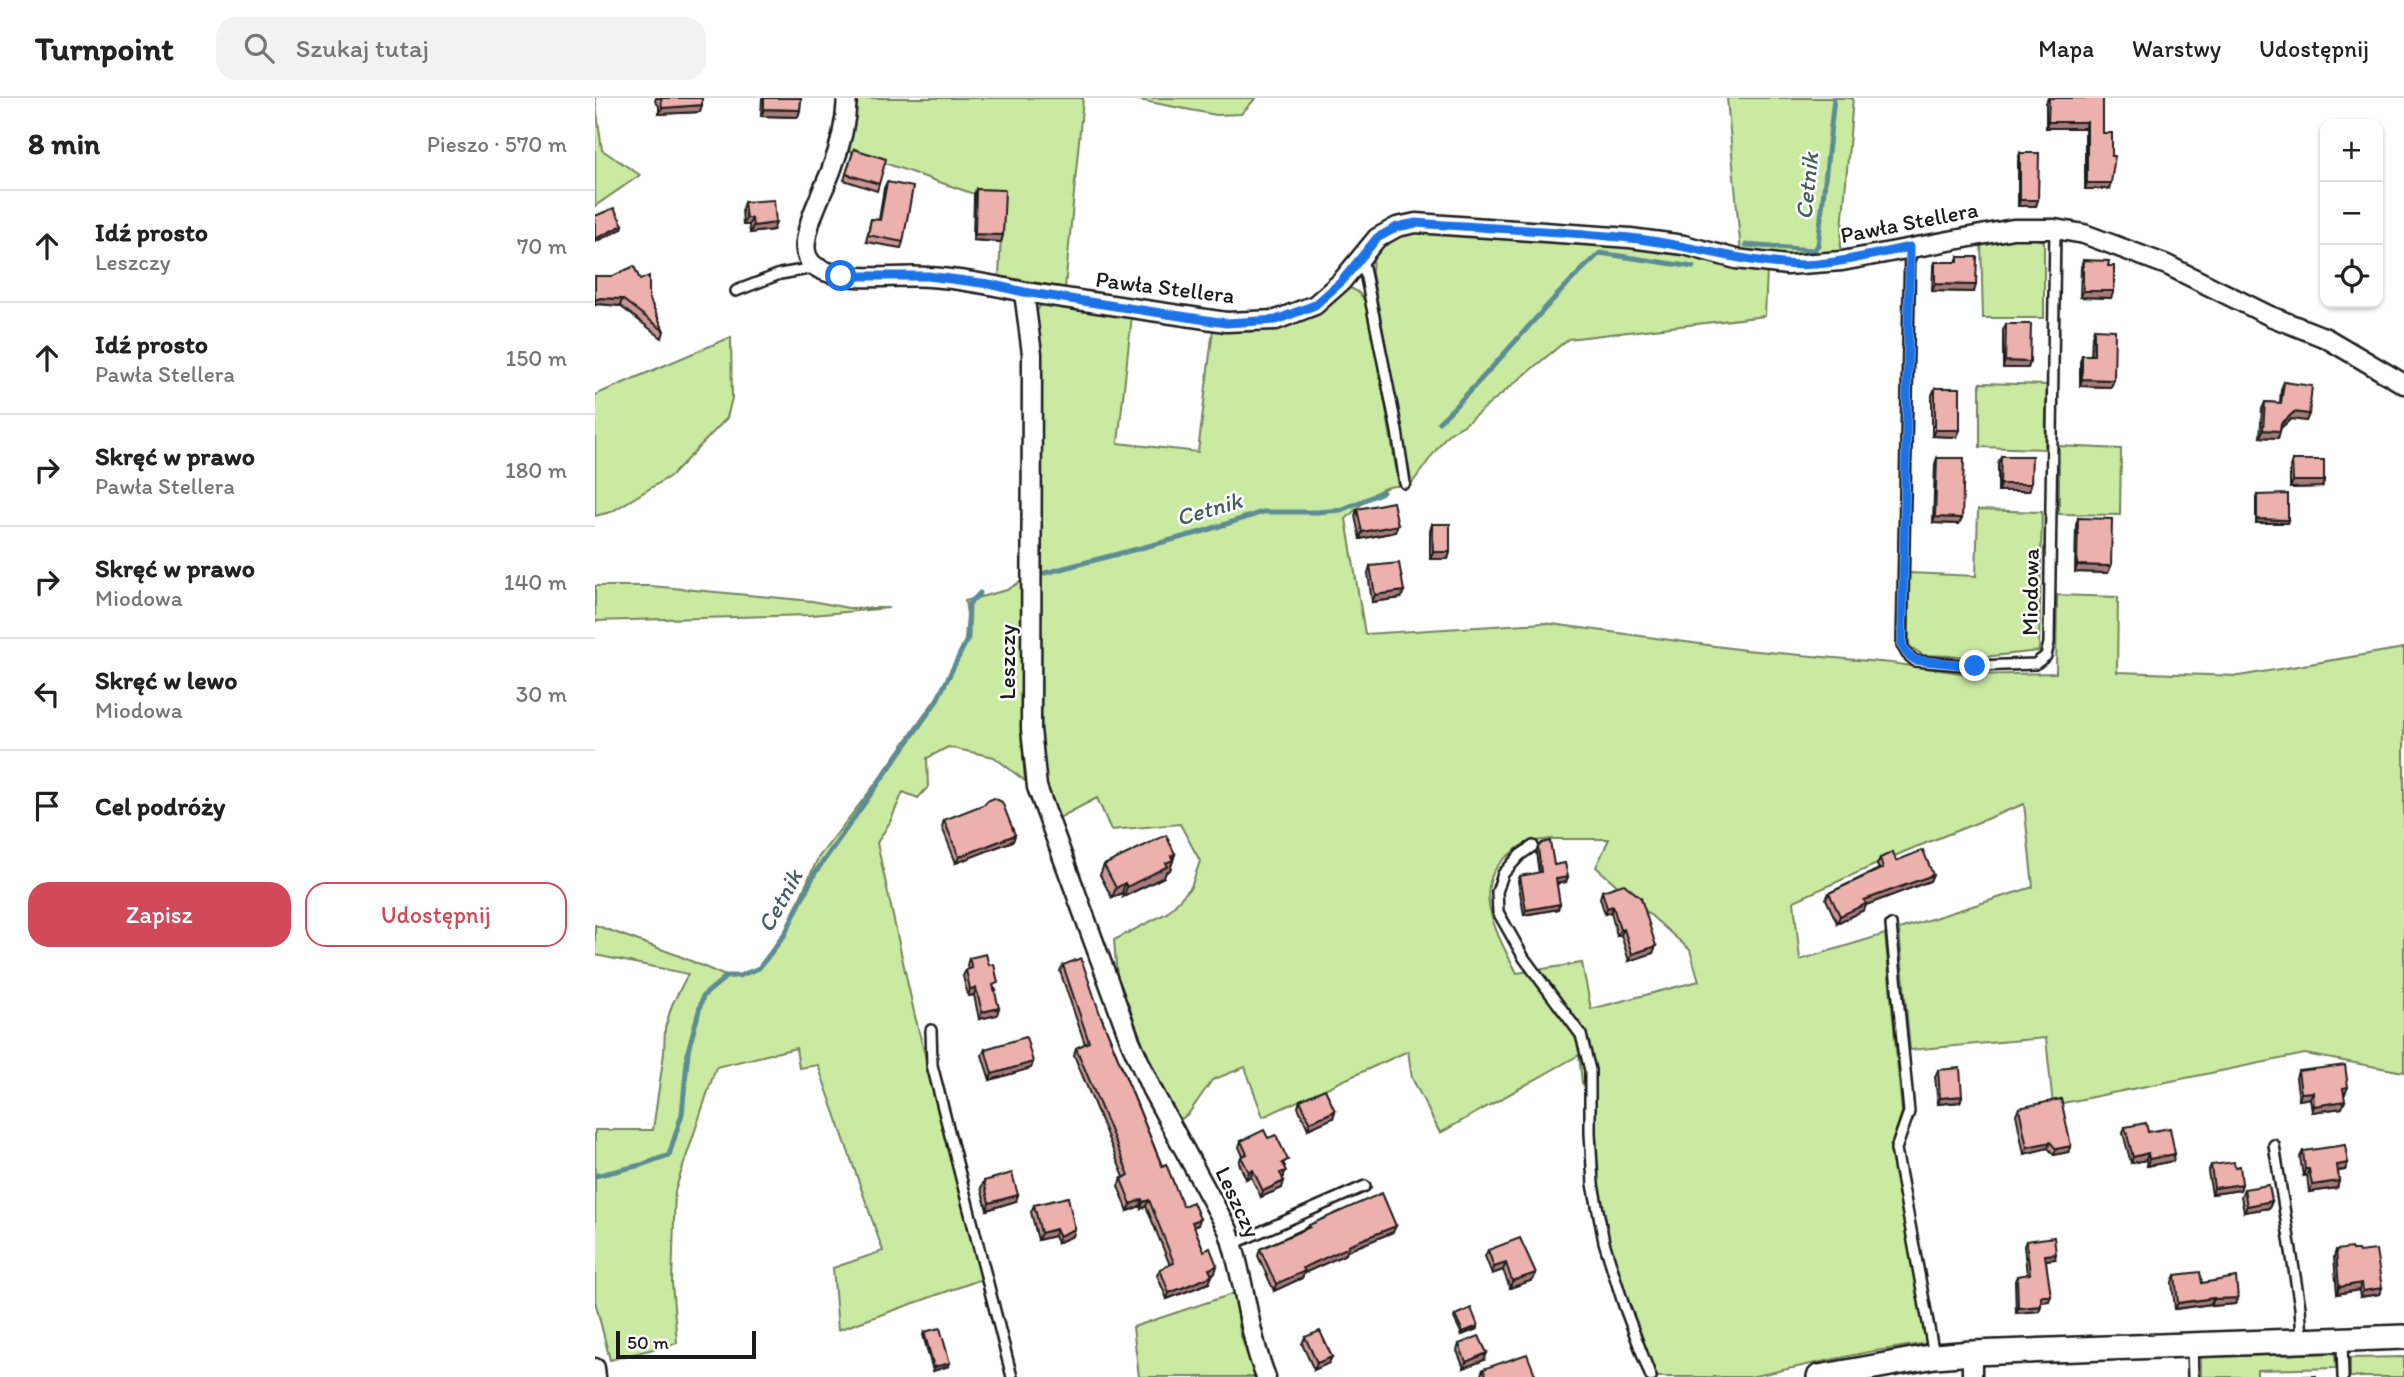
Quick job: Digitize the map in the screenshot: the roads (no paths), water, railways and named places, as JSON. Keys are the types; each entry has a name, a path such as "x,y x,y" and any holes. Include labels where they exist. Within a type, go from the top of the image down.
{"street":[{"path":"847,98 846,120 832,167 811,218 806,242 805,254 816,268 841,276 928,276 989,284 1024,292"},
{"name":"Pawła Stellera","path":"1024,292 1226,323 1276,320 1315,305 1341,282 1377,238 1397,227 1416,223 1630,238 1684,245 1736,259 1787,265 1842,261 2013,229 2055,229 2084,234 2167,265 2270,316 2326,338 2404,384"},
{"name":"Leszczy","path":"1024,292 1032,354 1031,729 1037,787 1131,1043 1152,1090 1219,1212 1233,1244 1251,1329 1266,1377"},
{"path":"1819,1377 1935,1356 1972,1353 2404,1337"},
{"path":"1972,1353 1972,1377"},
{"path":"595,1368 596,1377"}],"lane":[{"name":"Miodowa","path":"1910,247 1902,645 1907,654 1915,660 1975,666 2035,664 2046,656 2049,643 2055,229"},
{"path":"1362,258 1405,483"},
{"path":"736,291 780,274 816,268"},
{"path":"1533,846 1520,855 1503,874 1497,892 1498,912 1524,958 1581,1035 1590,1070 1593,1184 1604,1242 1624,1306 1651,1377"},
{"path":"1891,925 1909,1112 1896,1149 1935,1356"},
{"path":"931,1030 932,1065 1012,1377"},
{"path":"2274,1145 2300,1307 2302,1340"},
{"path":"1233,1244 1365,1186"},
{"path":"2342,1339 2343,1377"},
{"path":"2192,1345 2193,1377"}],"waterway":[{"name":"Cetnik","path":"1746,245 1814,250 1818,245 1834,98"},
{"name":"Cetnik","path":"1439,422 1480,381 1558,294 1600,253 1693,267"},
{"name":"Cetnik","path":"1045,573 1198,533 1263,512 1341,510 1383,492"},
{"name":"Cetnik","path":"595,1176 669,1155 682,1114 688,1051 703,996 727,976 739,976 759,968 784,936 815,873 936,702 968,638 969,604 980,593"}]}
